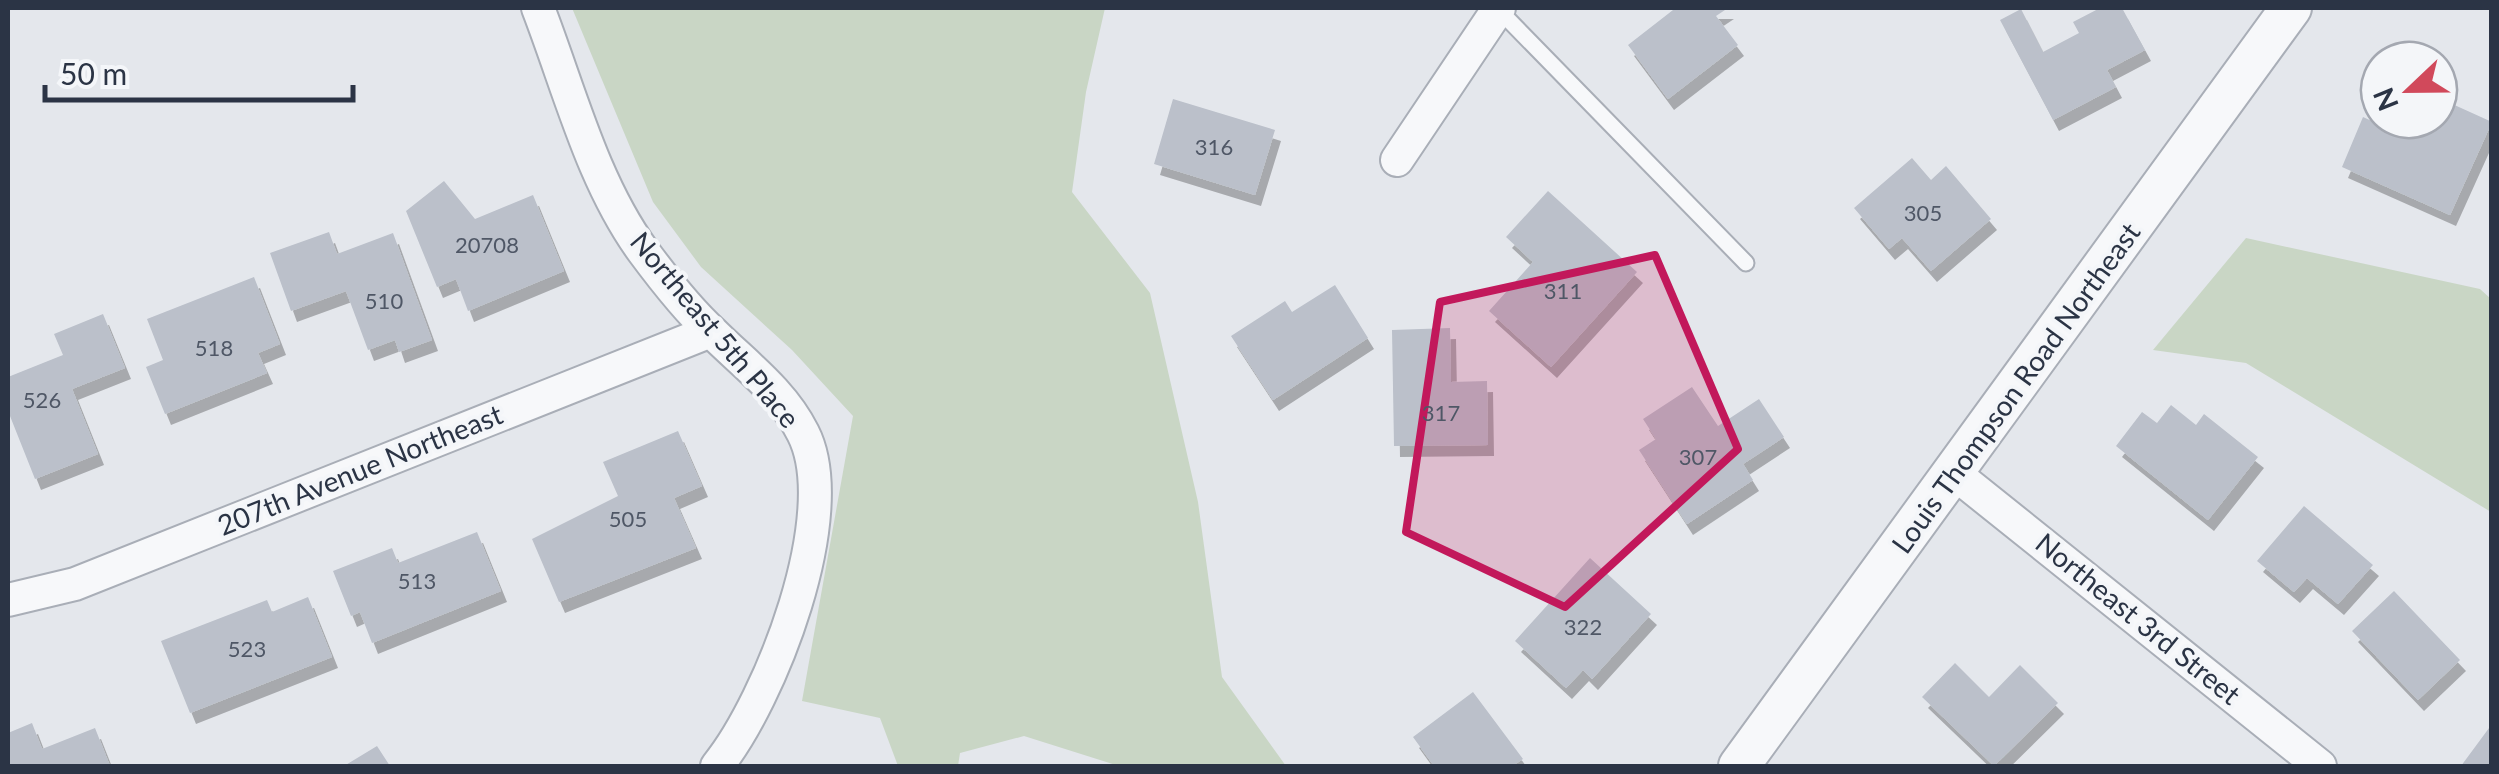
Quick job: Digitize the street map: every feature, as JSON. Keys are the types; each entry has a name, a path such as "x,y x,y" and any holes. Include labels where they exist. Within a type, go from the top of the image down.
{"street":[{"name":"Northeast 5th Place","path":"538,8 610,197 643,251 710,331 756,370 802,432 814,463 816,499 798,592 772,678 734,745 717,766"},
{"path":"1398,160 1499,8"},
{"name":"Louis Thompson Road Northeast","path":"1738,766 2291,8"},
{"name":"207th Avenue Northeast","path":"8,600 75,584 710,331"},
{"name":"Northeast 3rd Street","path":"1954,473 2313,764"}],"lane":[{"path":"1499,8 1746,263"}],"highlighted area":[{"path":"1655,255 1738,449 1565,607 1406,532 1440,302"}],"green space":[{"path":"572,8 1105,8 1086,92 1072,192 1150,293 1198,502 1222,677 1286,766 1119,766 1024,736 960,753 958,766 898,766 880,718 802,701 853,416 792,350 701,267 653,202"},
{"path":"2246,238 2480,289 2491,299 2491,512 2246,363 2153,350"}],"building":[{"path":"1671,8 1728,8 1716,16 1738,45 1668,99 1628,45"},
{"path":"2100,8 2122,8 2145,50 2107,70 2116,87 2053,120 2000,20 2021,9 2043,52 2079,33 2073,22"},
{"path":"1173,99 1275,130 1255,195 1154,164"},
{"path":"2459,107 2492,122 2450,215 2342,167 2359,127 2359,140 2459,140"},
{"path":"1912,158 1931,180 1946,166 1991,219 1931,271 1902,238 1889,249 1854,208"},
{"path":"444,181 475,219 533,195 564,271 468,311 456,279 437,287 406,211"},
{"path":"1548,191 1637,272 1551,367 1489,311 1533,262 1506,237"},
{"path":"329,232 337,254 393,233 432,340 399,352 395,340 368,350 346,291 291,311 270,253"},
{"path":"254,277 280,344 258,353 267,373 165,414 146,367 163,360 147,319"},
{"path":"1335,285 1368,338 1273,400 1231,336 1285,301 1292,312"},
{"path":"103,314 125,368 72,389 98,454 35,479 8,411 8,377 63,355 54,334"},
{"path":"1450,328 1451,382 1487,381 1488,445 1394,446 1392,330"},
{"path":"1692,387 1718,426 1759,399 1784,437 1743,464 1753,480 1687,524 1639,450 1656,439 1643,419"},
{"path":"2171,405 2196,425 2204,414 2258,457 2208,520 2116,446 2142,412 2157,423"},
{"path":"678,431 702,486 674,498 696,548 559,602 532,539 618,496 603,462"},
{"path":"2304,506 2373,565 2338,604 2307,578 2294,592 2257,561"},
{"path":"477,532 501,591 372,643 360,612 351,616 333,571 392,548 398,563"},
{"path":"1590,558 1651,614 1592,679 1583,670 1566,688 1515,641"},
{"path":"2394,591 2460,660 2418,700 2352,631"},
{"path":"308,597 332,657 190,713 161,641 267,600 272,612"},
{"path":"1955,663 1989,697 2020,665 2058,703 1994,766 1922,697"},
{"path":"1473,692 1523,759 1512,766 1434,766 1413,737"},
{"path":"32,723 42,749 95,728 110,766 8,766 8,733"},
{"path":"2492,724 2492,766 2461,766"},
{"path":"377,746 390,766 344,766"}]}
